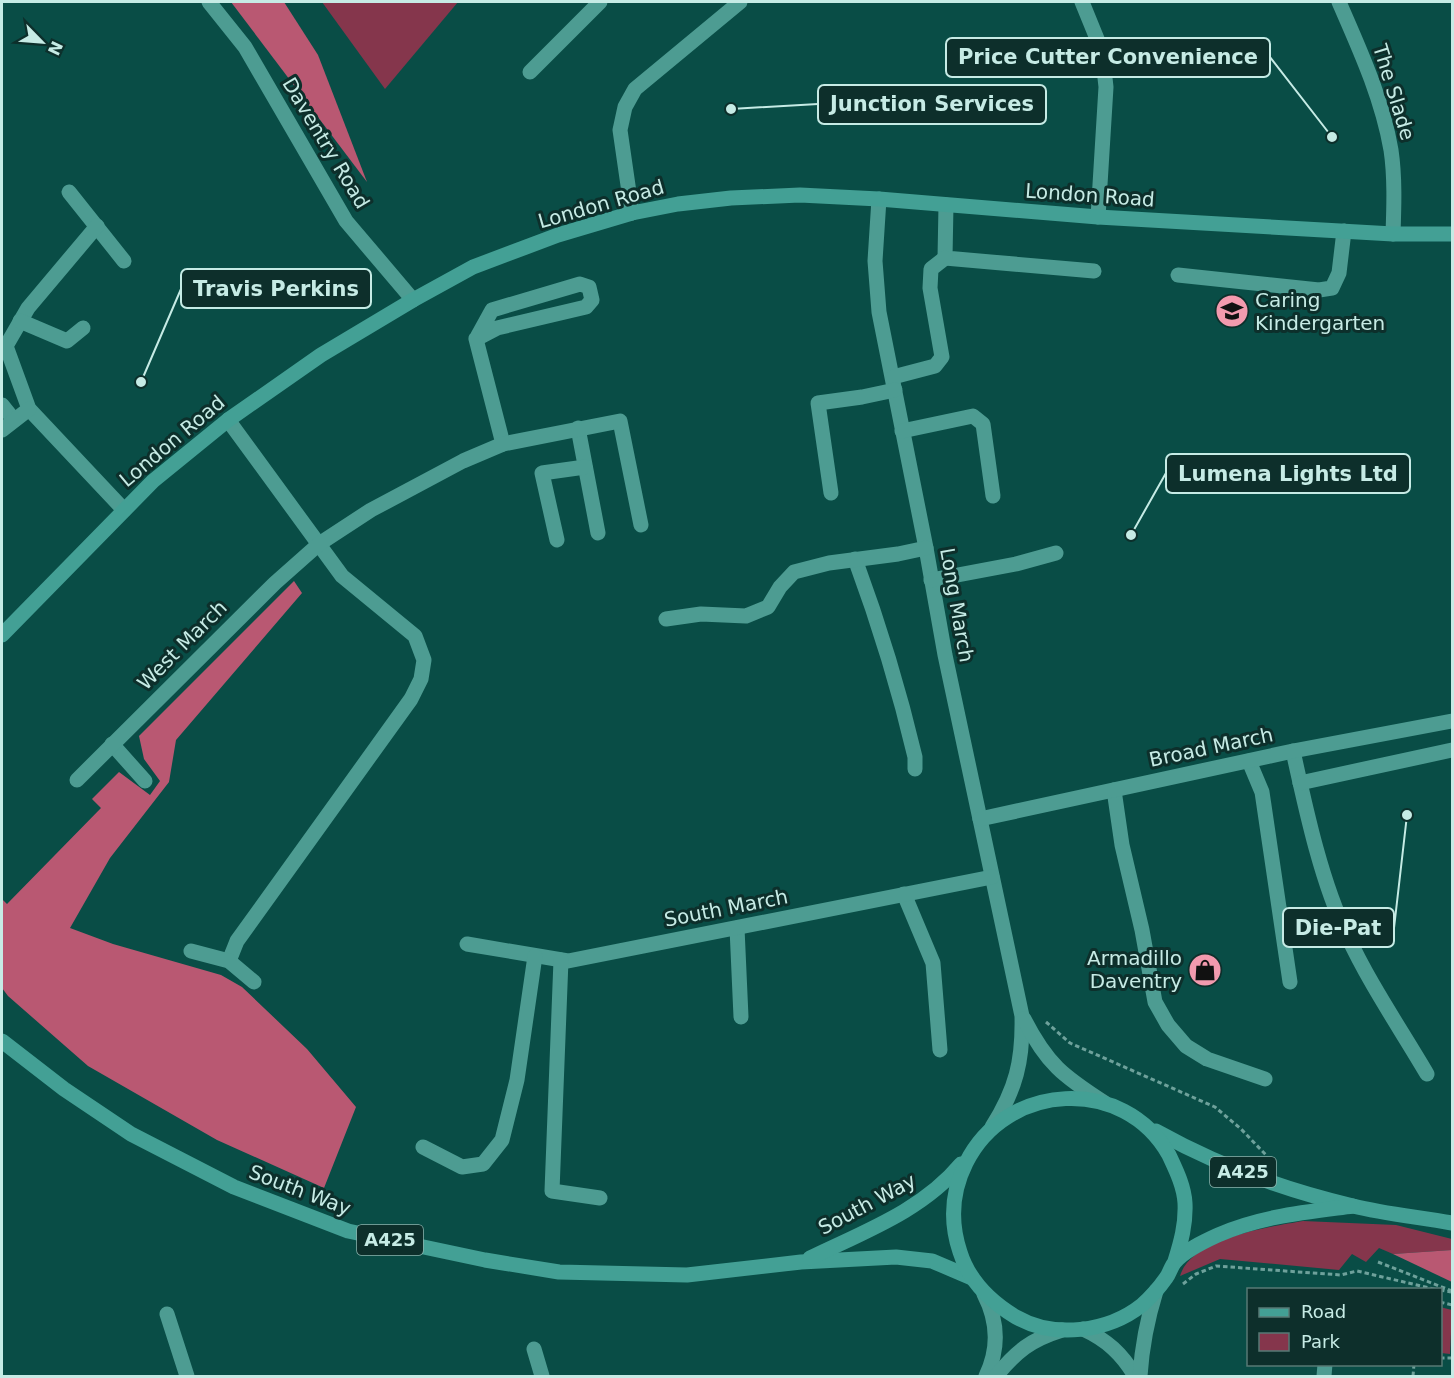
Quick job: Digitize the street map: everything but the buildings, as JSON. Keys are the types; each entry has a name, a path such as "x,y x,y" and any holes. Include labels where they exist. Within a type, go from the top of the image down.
{"main road":[{"name":"London Road","path":"2,635 153,481 228,420 321,356 413,300 473,267 558,235 632,213 678,204 731,198 800,195 879,199 1098,217 1393,234 1452,234"},
{"name":"South Way","path":"2,1041 64,1089 131,1134 234,1187 348,1231 485,1260 559,1272 687,1275 801,1262 909,1257 932,1261 972,1278"},
{"path":"1076,1098 1105,1103 1124,1111 1140,1122 1162,1144 1177,1171 1185,1201 1184,1232 1175,1262 1156,1291 1141,1306 1104,1325 1062,1330 1040,1327 1001,1308 984,1294 972,1278 960,1254 954,1228 956,1192 960,1174 972,1150 992,1127 1017,1110 1046,1100 1076,1098"},
{"name":"A425","path":"1140,1122 1193,1152 1266,1181 1353,1206 1452,1223"},
{"name":"South Way","path":"801,1262 916,1205 948,1180 972,1150"},
{"name":"A425","path":"1175,1262 1208,1241 1242,1226 1277,1216 1353,1206"}],"street":[{"name":"Daventry Road","path":"209,2 245,47 346,221 413,300"},
{"path":"530,72 600,2"},
{"path":"632,213 620,130 625,107 635,89 740,2"},
{"path":"1082,2 1102,51 1106,87 1098,217"},
{"name":"The Slade","path":"1339,2 1382,108 1391,152 1393,234"},
{"path":"69,192 124,261"},
{"name":"Long March","path":"879,199 875,261 879,312 945,656 1022,1016 1023,1042 1017,1079 992,1127"},
{"path":"945,258 946,205"},
{"path":"97,226 28,308 6,346 29,409 124,510"},
{"path":"1178,275 1319,290 1332,288 1339,273 1344,231"},
{"path":"831,493 818,403 862,397 935,366 942,357 930,288 931,269 945,258 1094,271"},
{"path":"476,339 497,328 586,307 592,300 589,287 580,284 492,310 476,339 503,444"},
{"path":"20,321 67,341 83,328"},
{"path":"2,405 8,425 29,409"},
{"path":"902,431 973,416 982,424 993,496"},
{"path":"228,420 342,576 415,636 424,660 421,679 411,699 237,941 229,962"},
{"name":"West March","path":"76,780 275,583 320,544 371,510 464,461 503,444 620,421 641,525"},
{"path":"578,428 598,533"},
{"path":"557,540 542,473 585,467"},
{"path":"666,619 701,614 746,616 768,607 780,587 794,572 855,559 926,548"},
{"path":"931,580 1016,564 1056,553"},
{"path":"855,559 888,655 915,757 915,769"},
{"name":"Broad March","path":"980,819 1293,751 1452,721"},
{"path":"112,744 145,781"},
{"path":"1300,783 1452,750"},
{"path":"1293,751 1331,897 1346,935 1427,1074"},
{"path":"1249,761 1262,792 1290,982"},
{"path":"1114,790 1122,845 1142,930 1155,1002 1168,1025 1186,1046 1207,1059 1265,1079"},
{"name":"South March","path":"467,944 568,961 992,877"},
{"path":"904,894 933,963 940,1050"},
{"path":"736,928 741,1017"},
{"path":"191,951 229,962 254,982"},
{"path":"423,1147 462,1167 483,1164 502,1140 517,1080 535,956"},
{"path":"561,960 552,1191 600,1198"},
{"name":"Long March","path":"1022,1016 1034,1039 1051,1062 1071,1081 1105,1103"},
{"path":"1140,1377 1143,1338 1156,1291"},
{"path":"984,1294 994,1317 996,1335 995,1350 986,1377"},
{"path":"167,1314 187,1377"},
{"path":"1083,1329 1107,1342 1126,1361 1135,1377"},
{"path":"996,1377 1024,1346 1042,1336 1062,1330"},
{"path":"534,1349 542,1377"}],"path":[{"path":"1045,1021 1070,1043 1215,1107 1266,1155"},
{"path":"1378,1262 1452,1292"},
{"path":"1180,1286 1197,1274 1216,1266 1341,1275 1357,1271 1430,1288"}],"green space":[{"path":"322,2 458,2 385,89"},
{"path":"1303,1221 1396,1225 1452,1239 1452,1250 1393,1254 1379,1248 1366,1262 1352,1254 1339,1270 1220,1259 1180,1276 1187,1263 1199,1252 1215,1243 1252,1231"},
{"path":"1442,1308 1452,1310 1450,1354 1442,1353"}],"shaded area":[{"path":"231,2 284,2 318,55 367,182"},
{"path":"294,581 302,593 176,740 169,782 110,858 70,928 113,944 221,975 242,987 307,1049 356,1107 324,1188 217,1140 88,1066 8,996 2,988 2,899 7,904 101,808 92,799 119,772 150,795 160,781 144,759 139,736"},
{"path":"1452,1250 1452,1282 1393,1254"}],"place":[{"name":"Junction Services","path":"731,109"},
{"name":"Price Cutter Convenience","path":"1332,137"},
{"name":"Caring Kindergarten","path":"1232,311"},
{"name":"Travis Perkins","path":"141,382"},
{"name":"Lumena Lights Ltd","path":"1131,535"},
{"name":"Die-Pat","path":"1407,815"},
{"name":"Armadillo Daventry","path":"1205,970"}]}
